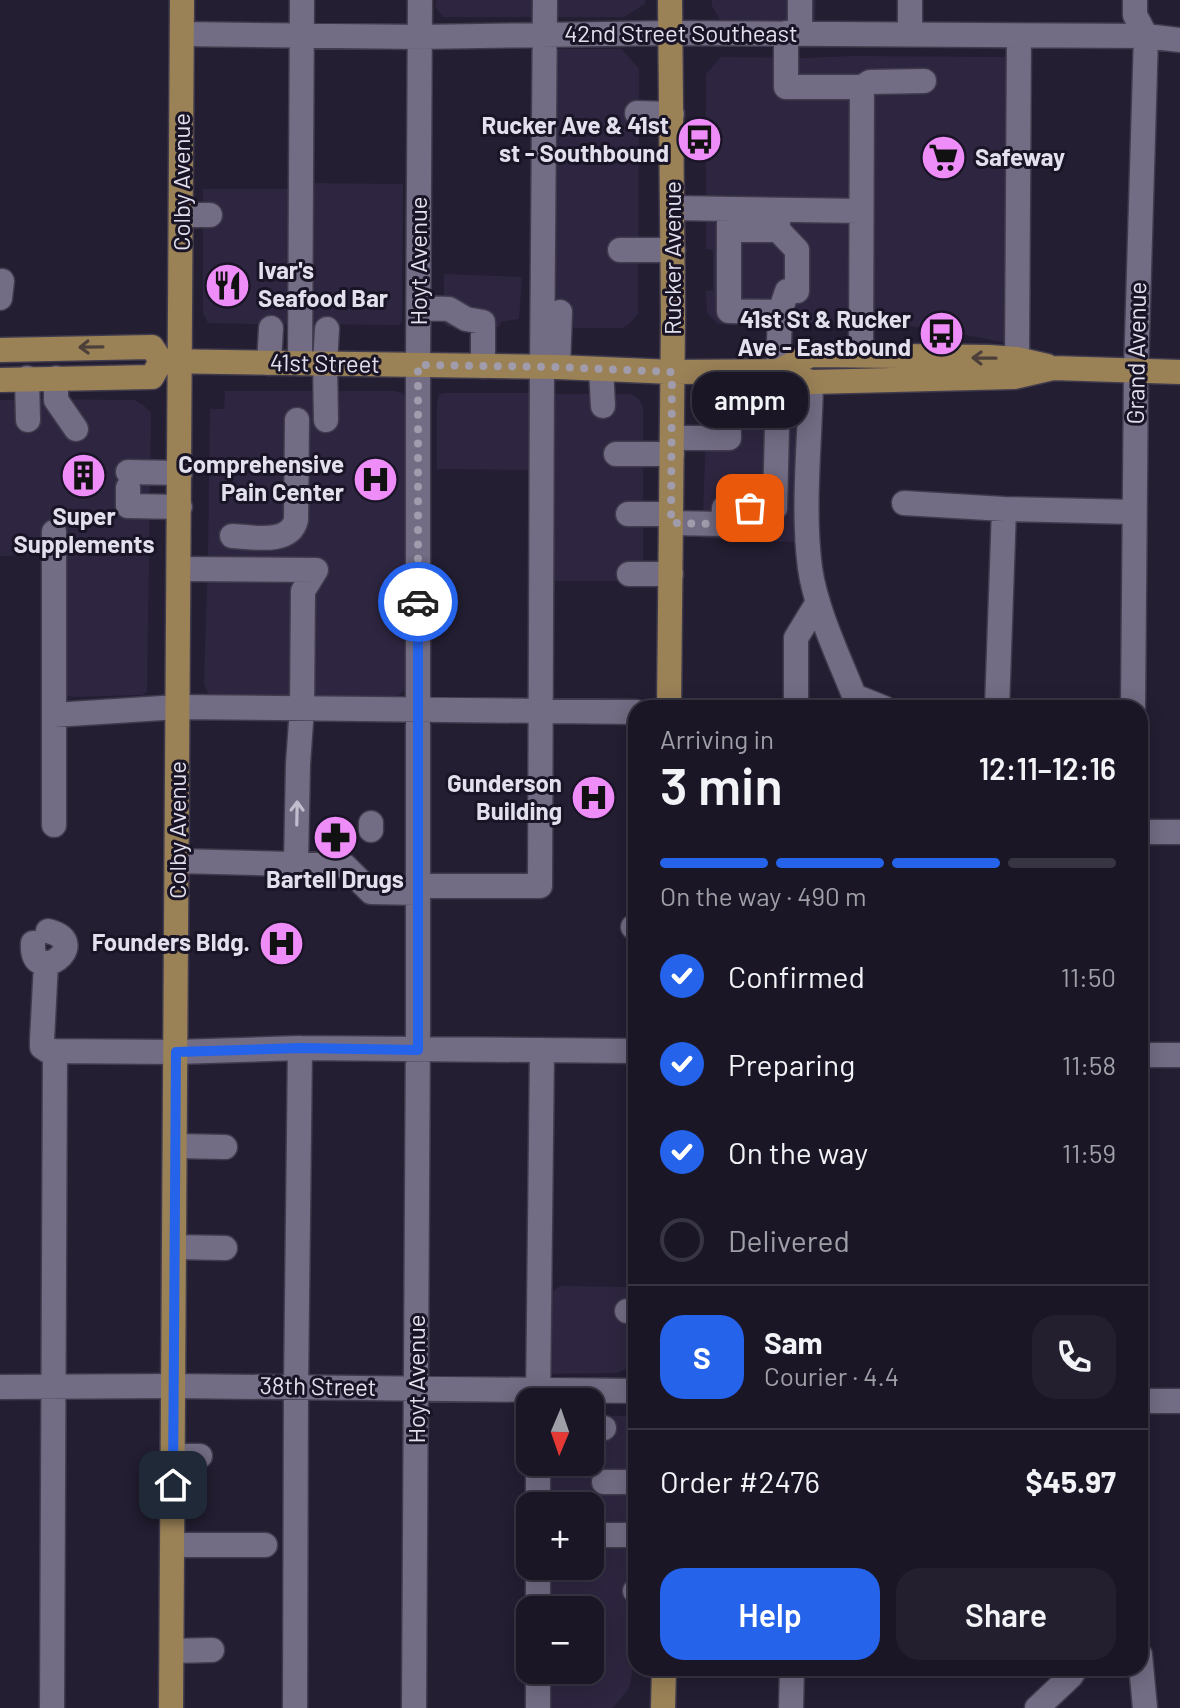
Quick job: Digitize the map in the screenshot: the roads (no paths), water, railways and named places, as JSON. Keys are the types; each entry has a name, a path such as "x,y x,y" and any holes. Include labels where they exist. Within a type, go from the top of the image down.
{"main road":[{"name":"Colby Avenue","path":"171,1708 180,473 170,362 181,215 182,0"},
{"name":"Rucker Avenue","path":"669,700 673,250 670,0"},
{"name":"41st Street","path":"0,350 152,347 170,362 550,367 672,372 778,371 811,382 912,368 1017,359 1053,368 1180,372"},
{"name":"41st Street","path":"778,371 811,355 861,355 912,368 1014,377 1053,368"},
{"name":"41st Street","path":"0,380 152,377 170,362"},
{"path":"663,1708 664,1676"}],"street":[{"path":"300,363 302,0"},
{"name":"Hoyt Avenue","path":"414,1708 418,710 408,602 408,554 430,418 418,365 419,308 408,227 420,0"},
{"path":"177,861 337,865 371,892 540,886 550,367 545,0"},
{"path":"800,0 786,87 862,87 870,82 924,81"},
{"path":"910,0 910,34"},
{"name":"Grand Avenue","path":"1133,700 1136,372 1146,36 1135,15 1135,0"},
{"name":"42nd Street Southeast","path":"182,34 419,37 793,33 1146,36 1180,40"},
{"path":"1017,359 1019,36"},
{"path":"861,355 862,87"},
{"path":"637,113 672,114"},
{"path":"673,208 729,220 778,220 861,211"},
{"path":"181,215 210,215"},
{"path":"729,220 729,311 780,312"},
{"path":"628,514 723,524 724,508 775,508 780,312 787,291 797,291 797,250 778,220"},
{"path":"620,250 673,250"},
{"path":"419,308 449,309 466,319 483,322 483,366"},
{"path":"550,367 560,312"},
{"path":"269,363 271,328"},
{"path":"326,420 327,329"},
{"path":"601,369 603,406"},
{"path":"616,454 729,438 726,372"},
{"path":"27,378 28,420"},
{"path":"56,378 56,400 76,429"},
{"path":"811,382 807,526 810,570 818,602 855,700"},
{"path":"728,406 777,416 810,428"},
{"path":"232,536 282,537 295,527 297,420"},
{"path":"180,473 128,480 128,506 180,507"},
{"path":"904,503 1134,512"},
{"path":"997,700 1004,509"},
{"path":"54,532 54,825"},
{"path":"179,569 322,562 303,591 296,863"},
{"path":"629,574 671,574"},
{"path":"796,700 796,638 818,602"},
{"path":"54,715 178,707 302,708 334,701 418,710 628,712"},
{"path":"1148,832 1180,832"},
{"path":"43,946 42,1047 48,1051 176,1052 372,1043 418,1050 628,1051"},
{"path":"295,1708 287,1457 296,1387 300,1048"},
{"path":"538,1388 542,1050"},
{"path":"52,1708 55,1051"},
{"path":"1148,1055 1180,1055"},
{"path":"176,1146 225,1147"},
{"path":"175,1247 225,1248"},
{"name":"38th Street","path":"0,1387 53,1387 81,1380 174,1386 225,1380 296,1387 516,1395"},
{"name":"38th Street","path":"604,1389 628,1391"},
{"path":"1148,1401 1180,1401"},
{"path":"173,1456 200,1456"},
{"path":"604,1482 628,1482"},
{"path":"604,1535 628,1535"},
{"path":"173,1545 265,1545"},
{"path":"172,1651 212,1650"},
{"path":"791,1708 792,1676"},
{"path":"1037,1708 1071,1676"},
{"path":"1142,1676 1145,1708"},
{"path":"538,1684 538,1708"}],"place":[{"name":"Rucker Ave & 41st st - Southbound","path":"700,140"},
{"name":"Safeway","path":"944,158"},
{"name":"Ivar's Seafood Bar","path":"227,285"},
{"name":"41st St & Rucker Ave - Eastbound","path":"942,334"},
{"name":"Super Supplements","path":"84,475"},
{"name":"Comprehensive Pain Center","path":"375,479"},
{"name":"ampm","path":"750,508"},
{"name":"Gunderson Building","path":"593,798"},
{"name":"Bartell Drugs","path":"335,838"},
{"name":"Founders Bldg.","path":"281,943"}]}
